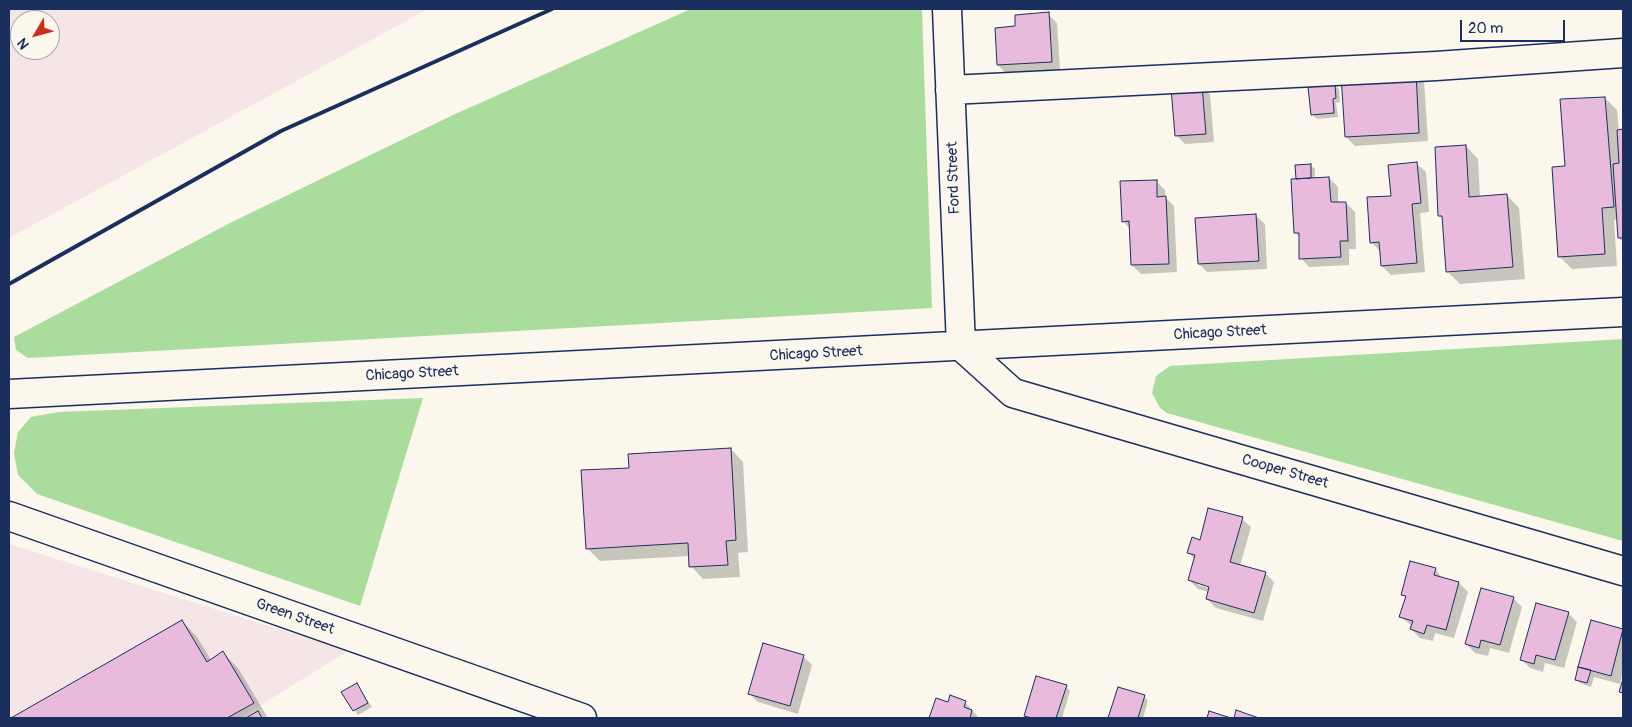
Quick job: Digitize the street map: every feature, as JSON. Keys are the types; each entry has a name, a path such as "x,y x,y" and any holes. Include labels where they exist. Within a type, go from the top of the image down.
{"street":[{"name":"Ford Street","path":"947,9 961,346"},
{"path":"950,90 1436,66 1623,53"},
{"name":"Chicago Street","path":"9,394 1623,312"},
{"name":"Cooper Street","path":"961,346 1013,393 1623,570"},
{"name":"Green Street","path":"9,516 582,718"}],"shaded area":[{"path":"9,9 428,9 9,238"},
{"path":"9,544 348,651 240,718 9,718"}],"green space":[{"path":"691,9 922,9 932,308 28,358 16,350 14,337 232,222 453,115"},
{"path":"1623,339 1623,541 1167,413 1160,408 1152,393 1156,376 1170,366"},
{"path":"423,398 360,606 37,494 18,475 14,453 18,432 31,417 59,412"}],"building":[{"path":"1049,12 1052,62 997,65 995,28 1015,26 1015,15"},
{"path":"1416,71 1419,133 1345,137 1341,75"},
{"path":"1335,84 1334,113 1311,115 1308,87"},
{"path":"1202,85 1206,134 1175,136 1171,88"},
{"path":"1605,97 1614,207 1602,208 1605,254 1558,257 1552,167 1565,166 1560,99"},
{"path":"1623,129 1623,238 1618,238 1613,164 1619,163 1617,130"},
{"path":"1466,145 1469,197 1507,194 1513,267 1446,272 1442,216 1438,216 1435,147"},
{"path":"1417,162 1421,203 1412,204 1417,263 1381,266 1379,242 1370,243 1367,197 1391,196 1388,165"},
{"path":"1311,164 1311,178 1296,179 1295,165"},
{"path":"1329,177 1331,202 1346,202 1348,241 1340,241 1341,257 1299,259 1299,233 1294,233 1291,179"},
{"path":"1157,180 1157,197 1166,196 1169,264 1131,265 1129,221 1122,222 1120,181"},
{"path":"1256,214 1259,261 1198,264 1195,218"},
{"path":"731,448 736,540 726,541 728,565 689,567 688,543 586,549 581,470 629,468 628,454"},
{"path":"1208,508 1243,517 1230,562 1266,572 1254,613 1206,599 1209,587 1188,580 1195,555 1187,553 1192,537 1200,540"},
{"path":"1410,561 1436,568 1434,575 1459,582 1446,630 1427,625 1424,634 1410,629 1413,621 1399,617 1406,596 1401,595"},
{"path":"1481,588 1514,597 1500,645 1481,640 1479,648 1465,644"},
{"path":"1536,603 1569,612 1555,660 1536,655 1534,664 1520,660"},
{"path":"182,620 207,662 223,651 254,703 227,718 11,718"},
{"path":"1591,620 1623,629 1611,676 1578,667"},
{"path":"763,643 804,655 790,706 748,694"},
{"path":"1578,667 1591,670 1587,683 1575,680"},
{"path":"1036,676 1067,685 1056,718 1024,716"},
{"path":"1623,679 1623,693 1619,692"},
{"path":"357,683 368,703 353,711 341,692"},
{"path":"1118,687 1145,695 1138,718 1108,718"},
{"path":"950,695 966,701 964,707 972,710 970,718 929,718 936,698 948,702"},
{"path":"1236,710 1259,718 1234,718"},
{"path":"258,711 262,718 246,718"},
{"path":"1209,711 1231,718 1207,718"}],"railway":[{"path":"9,284 281,131 552,9"}]}
